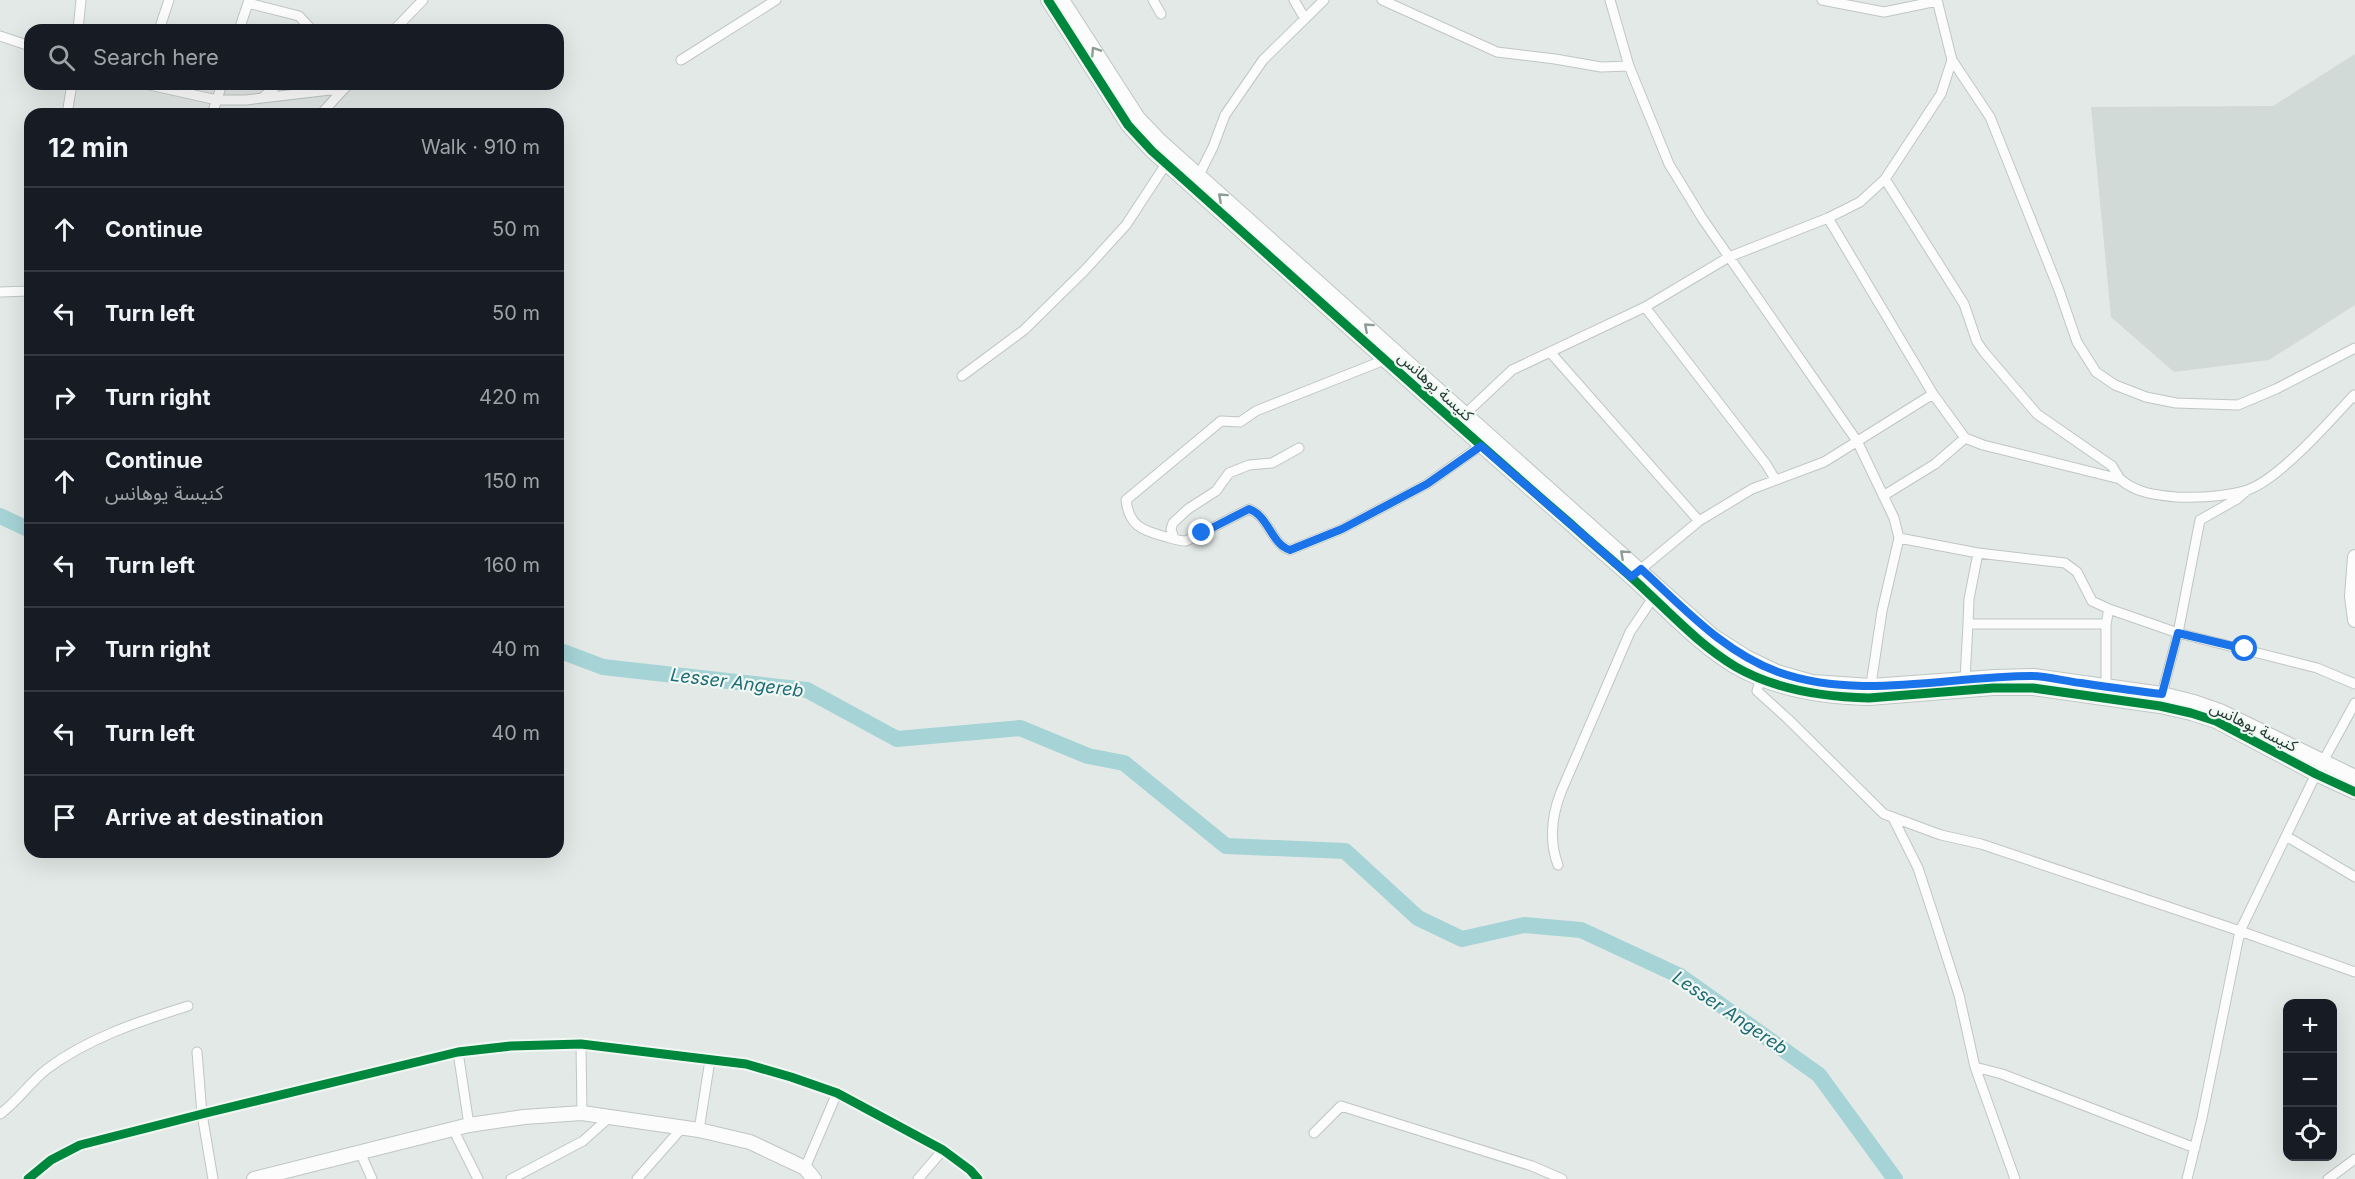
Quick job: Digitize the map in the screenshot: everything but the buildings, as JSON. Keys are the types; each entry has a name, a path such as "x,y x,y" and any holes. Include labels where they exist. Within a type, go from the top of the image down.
{"street":[{"path":"79,24 81,0"},
{"path":"161,24 169,0"},
{"path":"400,24 423,0"},
{"path":"681,60 777,0"},
{"path":"1048,0 1128,125 1170,159 1461,419 1492,438 1657,593 1713,636 1746,657 1763,672 1870,692 1993,687 2033,688 2194,702 2220,711 2259,736 2323,761 2355,777"},
{"path":"1062,0 1138,118 1170,159"},
{"path":"1153,0 1161,14"},
{"path":"1294,0 1305,20"},
{"path":"1196,182 1226,115 1263,60 1324,0"},
{"path":"1382,0 1497,52 1555,58 1601,67 1629,66"},
{"path":"1610,0 1629,66 1669,164 1702,218 1857,441 1894,518 1899,538 1882,611 1870,692"},
{"path":"1824,0 1884,12 1937,1 1952,60 1990,117 2059,290 2077,342 2096,372 2115,385 2146,397 2176,403 2238,405 2276,389 2355,348"},
{"path":"241,24 248,2 299,15 307,24"},
{"path":"0,36 24,44"},
{"path":"1461,419 1512,370 1645,307 1730,257 1828,218 1860,202 1885,179 1941,94 1952,60"},
{"path":"68,108 71,90"},
{"path":"172,90 217,100 261,98 330,90 341,92"},
{"path":"214,108 220,90"},
{"path":"261,98 271,90"},
{"path":"326,108 341,92"},
{"path":"962,376 1024,330 1093,262 1126,225 1170,159"},
{"path":"1885,179 1964,304 1977,342 2037,414 2112,466 2120,479 2128,486 2152,495 2201,498 2246,491"},
{"path":"1828,218 1933,394 1965,438 1983,445 2120,479"},
{"path":"0,292 24,291"},
{"path":"1645,307 1766,464 1775,479"},
{"path":"1550,352 1699,521"},
{"path":"1390,356 1256,411 1240,422 1221,421 1126,500 1128,513 1145,531 1186,541 1249,509 1263,517 1284,548 1290,550 1342,529 1427,484 1492,438"},
{"path":"1636,573 1699,521 1752,489 1824,462 1933,394"},
{"path":"2161,700 2178,633 2200,520 2258,485 2290,460 2355,395"},
{"name":"كنيسة يوهانس","path":"1461,419 1481,446 1636,573"},
{"path":"1883,496 1935,464 1965,438"},
{"path":"1174,539 1173,524 1188,509 1216,491 1229,473 1249,465 1272,463 1299,448"},
{"path":"1899,538 2040,562 2065,563 2077,572 2092,601 2109,609 2178,633 2317,668 2355,684"},
{"path":"1965,679 1969,599 1978,552"},
{"path":"2355,557 2352,596 2355,620"},
{"path":"1558,865 1554,845 1554,812 1630,632 1657,593"},
{"path":"2105,693 2106,624 2109,609"},
{"path":"1968,624 2106,624"},
{"path":"1763,672 1757,692 1788,719 1884,814 1941,835 1981,844 2355,972"},
{"path":"1870,692 1965,679 2034,676 2105,693"},
{"path":"2187,1179 2240,931 2316,774 2355,703"},
{"name":"كنيسة يوهانس","path":"2259,736 2316,774 2355,792"},
{"path":"1893,818 1918,868 1959,994 1975,1067 2015,1179"},
{"path":"2286,836 2355,877"},
{"path":"0,1114 46,1069 83,1047 138,1022 188,1006"},
{"path":"581,1044 582,1113"},
{"path":"28,1179 51,1160 80,1145 202,1114 458,1052 511,1046 581,1044 746,1064 837,1093 943,1150 970,1170 978,1179"},
{"path":"197,1052 202,1114 213,1179"},
{"path":"458,1052 469,1125"},
{"path":"699,1130 710,1060"},
{"path":"1975,1067 2002,1074 2194,1148"},
{"path":"254,1179 284,1175 360,1152 469,1125 524,1117 582,1113 699,1130 750,1142 811,1175 837,1093"},
{"path":"1314,1133 1341,1106 1532,1166 1562,1179"},
{"path":"511,1179 584,1141 611,1116"},
{"path":"453,1129 478,1179"},
{"path":"637,1179 681,1129"},
{"path":"918,1179 943,1150"},
{"path":"360,1152 372,1179"},
{"path":"2328,1179 2355,1159"}],"shaded area":[{"path":"2355,54 2355,305 2269,360 2174,372 2111,317 2091,107 2273,106"}],"waterway":[{"name":"Lesser Angereb","path":"0,516 24,527"},
{"name":"Lesser Angereb","path":"564,652 603,667 807,690 897,739 1020,728 1088,756 1124,763 1226,846 1345,851 1418,918 1462,939 1524,925 1581,930 1680,976 1819,1075 1895,1179"}],"cycle path":[{"path":"1048,0 1128,125 1152,151 1627,573 1688,631 1736,667 1784,687 1835,696 1869,698 1993,688 2033,688 2160,706 2216,721 2355,792"},
{"path":"28,1179 51,1160 80,1145 202,1114 458,1052 511,1046 581,1044 746,1064 791,1077 837,1093 943,1150 970,1170 978,1179"}],"route":[{"path":"1202,533 1249,509 1263,517 1284,548 1290,550 1342,529 1427,484 1481,446 1631,577 1641,569 1713,636 1746,657 1777,672 1812,682 1871,686 2034,676 2162,694 2178,633 2245,649"}]}
